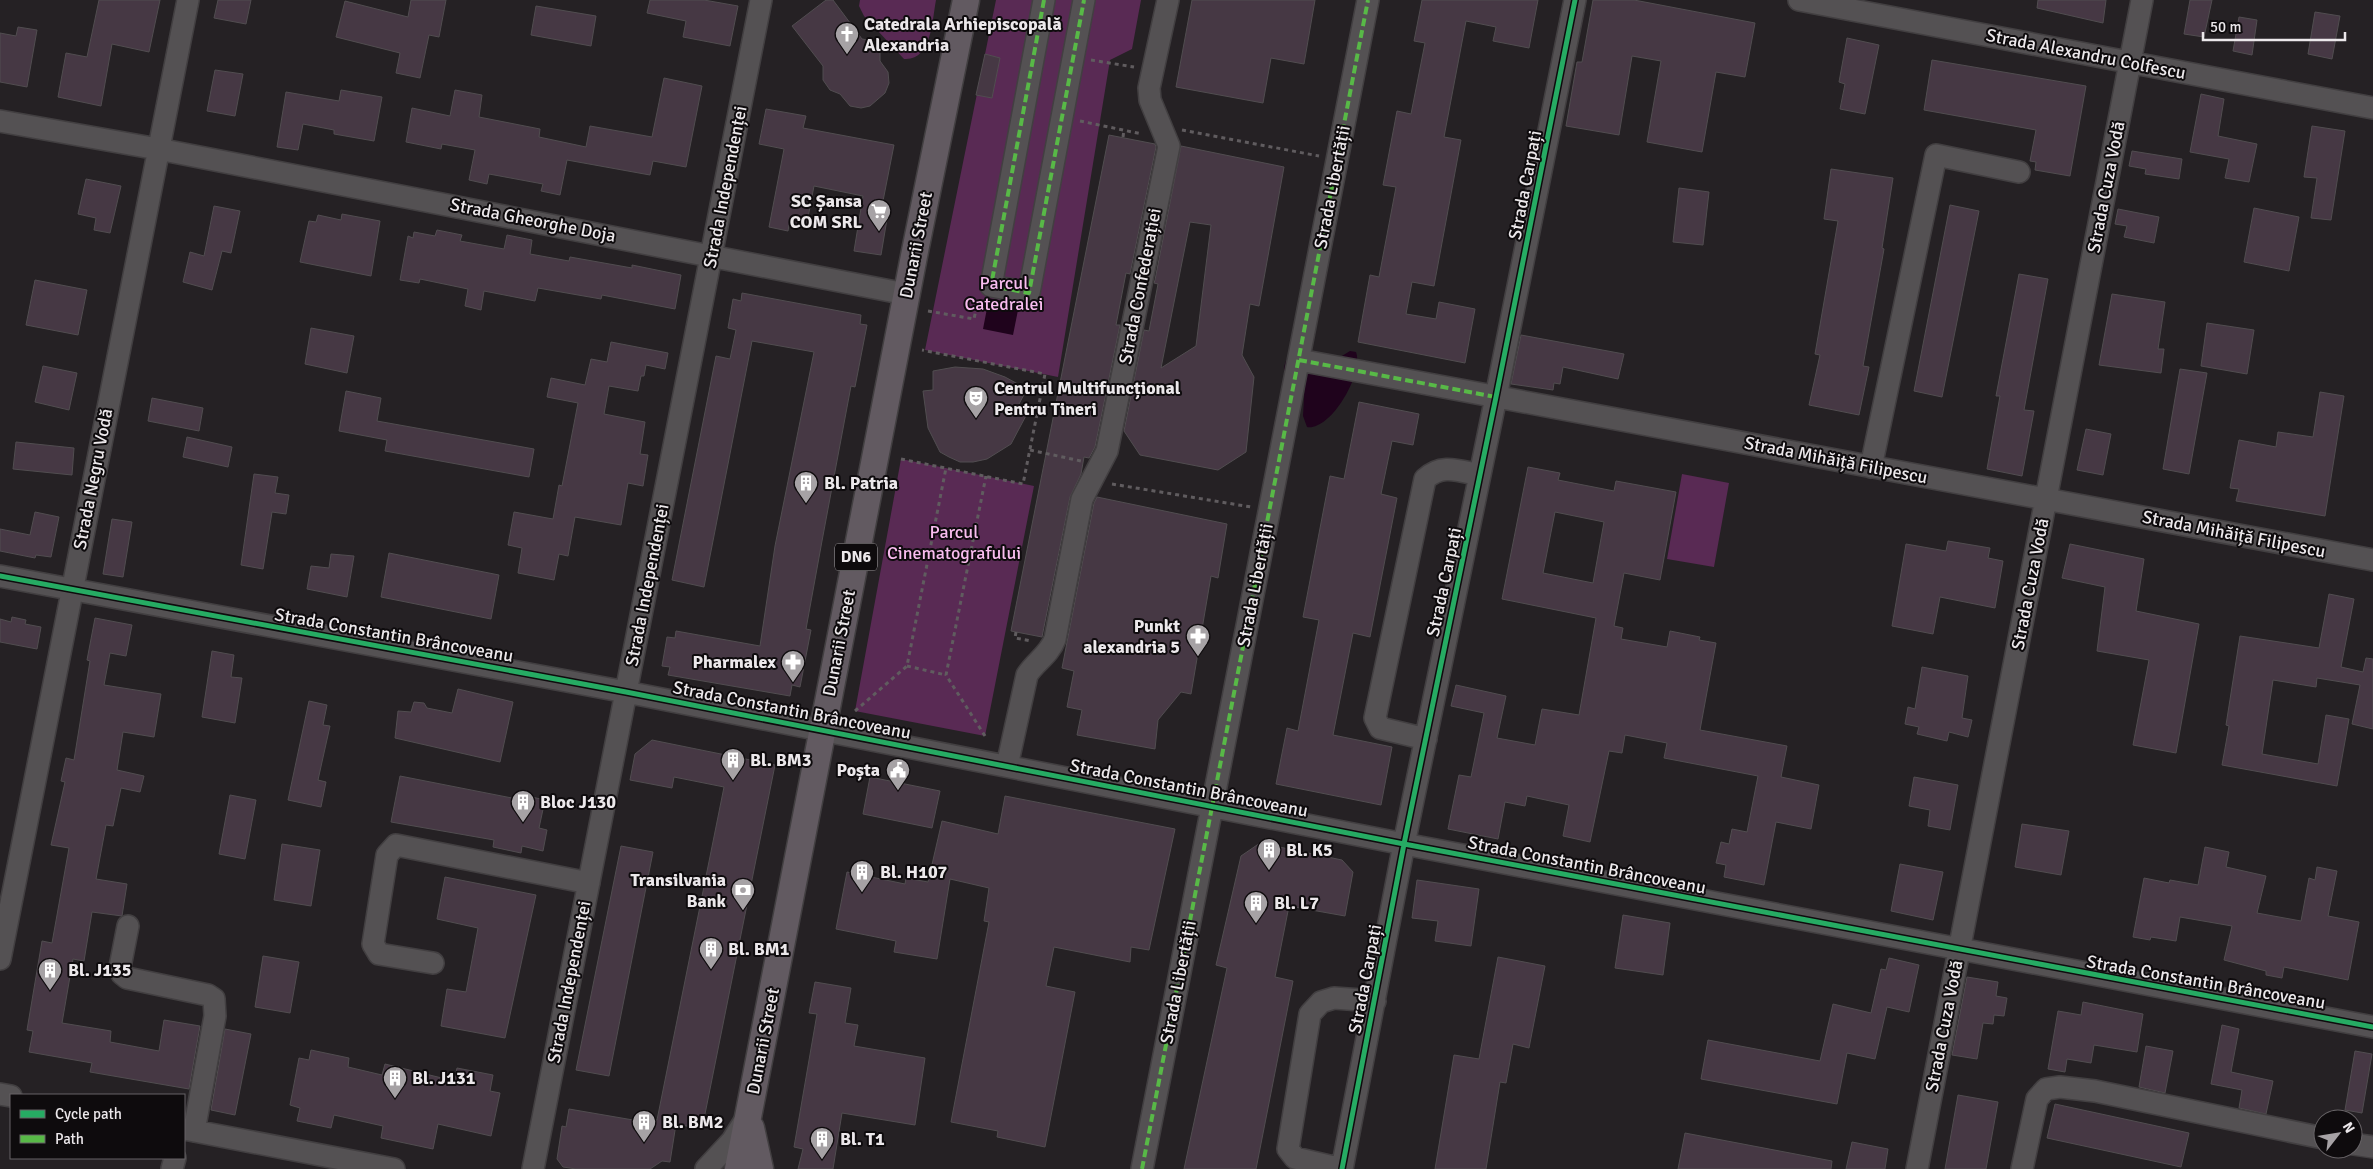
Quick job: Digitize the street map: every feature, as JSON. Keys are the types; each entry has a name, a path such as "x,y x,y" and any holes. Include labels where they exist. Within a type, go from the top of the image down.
{"main road":[{"name":"Dunarii Street","path":"738,1169 906,294 966,0"},
{"name":"DN6","path":"748,1115 760,1169"}],"street":[{"name":"Strada Negru Vodă","path":"0,959 71,589 188,0"},
{"name":"Strada Independenței","path":"533,1169 761,0"},
{"path":"1044,0 991,286 1029,293 1084,0"},
{"path":"1166,137 1150,100 1149,88 1168,0"},
{"name":"Strada Libertății","path":"1142,1169 1368,0"},
{"name":"Strada Carpați","path":"1342,1169 1404,844 1575,0"},
{"name":"Strada Alexandru Colfescu","path":"1799,0 1889,8 2130,62 2373,108"},
{"name":"Strada Cuza Vodă","path":"1917,1169 2142,0"},
{"path":"0,121 158,149"},
{"name":"Strada Confederației","path":"1007,766 1027,675 1032,667 1047,653 1055,639 1082,499 1107,451 1166,137"},
{"name":"Strada Gheorghe Doja","path":"158,149 711,254 906,294"},
{"path":"1871,467 1936,155 2019,172"},
{"name":"Strada Mihăiță Filipescu","path":"1299,360 2373,560"},
{"path":"1426,739 1380,728 1375,718 1425,479 1433,471 1443,469 1480,475"},
{"name":"Strada Constantin Brâncoveanu","path":"0,576 626,692 1959,951 2373,1027"},
{"path":"433,963 379,954 373,944 387,855 396,845 588,883"},
{"path":"128,926 120,966 122,974 127,978 208,995 214,998 215,1016 189,1130 394,1169"},
{"path":"1342,1169 1295,1158 1288,1149 1310,1014 1321,1002 1334,998 1374,1001"},
{"path":"2022,1169 2037,1099 2046,1089 2060,1087 2095,1091 2313,1136"},
{"path":"706,1169 732,1141 748,1115"}],"path":[{"path":"1073,57 1153,70"},
{"path":"1062,117 1166,137 1337,160"},
{"path":"1123,138 1124,130"},
{"path":"928,311 974,319 981,284 991,286"},
{"path":"901,459 1023,484 1045,374 922,350"},
{"path":"1030,450 1052,457 1060,455 1096,473 1270,510"},
{"path":"855,711 907,666 946,468"},
{"path":"985,736 946,674 986,476"},
{"path":"1015,638 1016,632"},
{"path":"907,666 946,674"}],"green space":[{"path":"860,0 936,0 929,38 920,53 913,58 904,59 864,16 859,6"},
{"name":"Parcul Catedralei","path":"996,0 1141,0 1132,49 1110,60 1058,377 925,350"},
{"name":"Parcul Cinematografului","path":"901,459 1034,486 985,736 855,711"},
{"path":"1682,474 1729,483 1714,567 1667,559"}],"shaded area":[{"path":"989,298 1019,305 1013,335 983,329"},
{"path":"1350,351 1356,352 1357,361 1355,373 1344,399 1326,420 1316,426 1307,427 1303,416 1305,380 1285,377 1284,374 1284,367 1291,352 1324,367"}],"building":[{"path":"99,0 160,0 149,52 112,44 101,106 58,97 66,53 87,57"},
{"path":"218,0 251,0 246,24 214,18"},
{"path":"411,0 446,0 439,37 429,35 420,78 396,73 400,53 336,37 345,1 408,17"},
{"path":"650,0 704,0 738,6 730,46 683,37 686,21 647,13"},
{"name":"Catedrala Arhiepiscopală Alexandria","path":"826,0 833,0 862,39 874,41 880,49 880,61 888,72 889,83 885,93 870,106 861,108 850,106 840,94 830,90 823,80 823,66 792,26"},
{"path":"1192,0 1315,0 1304,64 1271,58 1263,103 1176,87"},
{"path":"1422,0 1538,0 1529,48 1493,41 1496,27 1466,21 1444,137 1461,140 1434,286 1412,282 1406,314 1436,319 1439,302 1475,309 1465,363 1358,342 1370,275 1379,277 1396,187 1383,185 1397,111 1411,114 1425,43 1414,41"},
{"path":"1593,0 1634,0 1755,23 1745,77 1716,72 1702,152 1647,142 1661,61 1632,56 1619,135 1566,126 1577,62 1582,62"},
{"path":"2038,0 2106,0 2103,23 2037,8"},
{"path":"2190,0 2212,0 2204,37 2184,34"},
{"path":"536,6 596,16 591,46 531,35"},
{"path":"2315,12 2340,16 2332,59 2308,54"},
{"path":"2239,17 2257,20 2252,55 2233,51"},
{"path":"18,27 37,30 27,87 0,82 0,33 16,36"},
{"path":"1847,38 1879,45 1865,114 1840,109 1845,84 1839,82"},
{"path":"985,54 1000,58 992,98 976,95"},
{"path":"1932,60 2086,86 2070,176 2035,170 2036,162 2030,161 2036,130 1924,110"},
{"path":"215,70 243,74 235,116 207,111"},
{"path":"664,78 702,86 686,167 653,161 650,175 567,160 560,195 541,191 543,184 489,174 487,184 469,180 475,150 442,144 441,149 406,142 412,108 450,116 455,90 482,95 479,117 540,129 539,137 586,147 590,126 652,137"},
{"path":"341,90 382,97 374,141 334,134 334,130 303,124 298,150 277,147 286,92 339,101"},
{"path":"2201,94 2224,99 2218,136 2257,144 2249,182 2225,178 2229,159 2190,152"},
{"path":"766,109 806,116 803,128 894,145 882,206 889,207 881,255 854,251 863,196 814,186 806,228 789,225 788,231 769,227 784,149 759,144"},
{"path":"2312,126 2345,131 2331,220 2311,218 2317,178 2304,177"},
{"path":"1109,135 1155,144 1156,147 1130,274 1126,273 1116,325 1120,325 1095,447 1089,458 1084,457 1081,474 1070,497 1042,637 1011,631"},
{"path":"1181,146 1284,167 1259,306 1250,304 1242,355 1254,377 1246,452 1218,470 1140,455 1124,431 1144,330 1149,331 1158,284 1154,283","holes":["1190,222 1211,225 1196,346 1161,368"]},
{"path":"2132,151 2182,159 2179,179 2145,174 2146,169 2129,166"},
{"path":"1831,169 1893,178 1882,248 1884,249 1863,366 1869,367 1859,415 1809,405 1820,355 1815,354 1838,221 1824,219"},
{"path":"86,179 121,186 110,233 94,230 96,218 78,214"},
{"path":"1679,188 1709,192 1703,245 1673,242"},
{"path":"1950,205 1979,211 1942,397 1914,391"},
{"path":"214,206 240,211 231,253 222,251 212,290 183,282 190,252 204,256"},
{"path":"2254,208 2299,217 2289,271 2244,262"},
{"path":"2118,209 2159,217 2154,243 2124,237 2127,226 2115,224"},
{"path":"342,214 380,221 371,276 300,262 309,221 316,222 318,215 341,220"},
{"path":"437,230 462,235 460,241 504,249 507,235 532,240 530,254 569,261 570,257 632,268 632,265 681,275 675,309 602,295 601,299 538,288 535,301 484,291 481,310 465,306 468,289 420,279 419,283 400,280 408,236 413,238 414,232 435,236"},
{"path":"2019,274 2048,279 2024,410 2034,411 2022,476 1987,469 2000,396 1996,396"},
{"path":"35,280 87,290 78,335 26,325"},
{"name":"Bl. Patria","path":"742,293 861,315 860,324 867,325 855,387 851,386 822,541 806,629 811,630 800,687 792,685 790,696 668,675 670,667 662,666 667,637 675,638 676,631 760,646 775,546 814,352 752,341 704,587 672,580 716,356 730,359 736,330 728,328 733,299 741,301"},
{"path":"2112,294 2165,302 2158,349 2164,349 2161,373 2099,365"},
{"path":"2207,323 2254,330 2247,374 2201,366"},
{"path":"311,328 354,336 347,373 305,364"},
{"path":"1521,335 1624,354 1618,379 1563,367 1560,384 1554,383 1553,390 1511,384"},
{"path":"611,342 668,353 665,369 646,365 644,376 641,376 638,391 609,386 604,414 645,422 640,454 648,455 643,486 628,483 621,525 575,517 568,556 559,554 554,580 518,573 522,548 508,545 514,512 553,519 559,485 562,486 578,403 547,397 551,378 585,385 591,359 607,362"},
{"path":"43,366 77,373 69,410 35,402"},
{"name":"Centrul Multifuncțional Pentru Tineri","path":"955,367 983,369 1005,377 1027,389 1019,404 1029,410 1011,444 987,459 960,462 949,457 940,452 928,428 923,391 933,390 933,371"},
{"path":"2180,369 2207,373 2189,474 2163,469"},
{"path":"346,391 381,398 377,421 534,449 529,477 385,451 387,440 339,431"},
{"path":"2320,392 2344,396 2325,516 2236,501 2239,489 2230,488 2239,440 2276,447 2278,432 2313,437"},
{"path":"152,398 203,408 199,431 148,421"},
{"path":"1359,402 1419,414 1413,445 1392,441 1381,494 1397,498 1370,637 1353,633 1333,735 1392,747 1381,805 1276,784 1287,728 1298,731 1319,620 1303,617 1330,476 1344,479"},
{"path":"2086,429 2111,434 2103,475 2077,470"},
{"path":"187,437 232,447 228,467 183,457"},
{"path":"16,442 74,448 72,475 13,469"},
{"path":"1528,467 1560,473 1558,480 1614,491 1616,481 1676,492 1660,580 1624,573 1614,626 1623,628 1621,639 1667,647 1670,631 1700,637 1699,640 1716,643 1700,730 1787,746 1781,777 1819,785 1811,829 1776,822 1764,885 1724,877 1726,865 1716,863 1721,842 1729,844 1732,829 1747,832 1758,776 1664,758 1667,743 1625,735 1622,753 1609,751 1590,842 1563,836 1569,805 1527,796 1525,806 1505,802 1498,839 1448,829 1459,775 1471,777 1484,713 1451,706 1456,685 1506,696 1497,738 1535,745 1542,709 1579,715 1596,618 1502,599","holes":["1555,512 1604,522 1593,583 1543,573"]},
{"path":"254,474 278,477 275,493 289,495 286,514 272,512 263,569 241,565"},
{"path":"1097,497 1227,524 1218,578 1211,576 1191,694 1181,692 1158,720 1155,749 1077,735 1082,710 1067,707 1074,671 1062,668 1094,503"},
{"path":"35,512 59,517 51,557 36,555 35,558 0,551 0,529 30,535"},
{"path":"112,519 132,522 123,577 103,574"},
{"path":"1948,541 1990,548 1988,558 2003,561 1995,608 1940,597 1933,634 1892,626 1906,544 1946,551"},
{"path":"2070,544 2144,559 2136,611 2199,624 2176,753 2133,745 2149,660 2097,651 2105,587 2062,578"},
{"path":"389,553 499,575 491,619 381,597"},
{"path":"331,554 354,556 347,597 307,589 311,566 329,568"},
{"path":"2329,594 2354,599 2341,667 2363,672 2366,658 2373,659 2373,729 2352,724 2360,685 2317,678 2316,687 2273,680 2262,754 2318,764 2326,715 2349,719 2337,786 2222,765 2229,726 2226,725 2240,636 2319,648"},
{"path":"12,617 26,620 25,624 41,627 37,649 0,642 0,619 11,622"},
{"path":"95,618 132,625 126,656 110,653 104,685 161,694 154,737 123,732 117,770 144,776 140,792 121,788 113,826 106,825 96,879 127,884 122,916 92,912 84,961 73,959 62,1023 111,1031 110,1042 159,1051 164,1020 200,1026 189,1089 90,1072 92,1063 29,1052 33,1031 27,1030 42,941 52,943 69,848 51,845 65,782 61,781 66,758 74,760 90,661 87,660"},
{"path":"212,651 234,655 231,677 242,678 235,723 202,717"},
{"path":"1922,667 1968,676 1962,718 1972,720 1968,737 1949,732 1947,741 1917,734 1919,727 1905,724 1908,707 1915,709"},
{"path":"458,689 513,702 500,762 395,738 398,711 411,712 414,702 424,703 427,708 452,713"},
{"path":"309,701 327,705 323,725 330,726 318,780 326,782 321,807 288,800"},
{"path":"652,740 775,765 702,1129 676,1124 670,1162 662,1161 650,1169 576,1169 563,1167 557,1159 562,1126 566,1127 569,1109 639,1121 640,1117 657,1120 724,787 674,777 672,788 630,780 635,754"},
{"path":"400,776 522,800 523,795 545,800 539,828 547,830 543,851 522,846 521,853 493,847 494,840 391,822"},
{"path":"870,777 940,791 932,828 863,814"},
{"path":"1914,777 1958,785 1950,830 1928,826 1930,810 1909,806"},
{"path":"230,795 256,800 245,859 219,854"},
{"path":"1005,796 1175,829 1149,950 1131,947 1130,962 1054,947 1046,986 1075,992 1045,1147 997,1137 998,1131 951,1122 989,922 984,921 989,888 950,879 937,959 894,952 896,941 836,929 847,872 905,884 906,878 928,882 942,821 998,834"},
{"path":"2022,824 2069,831 2061,875 2015,867"},
{"path":"1260,843 1342,860 1353,872 1345,916 1289,906 1275,977 1293,981 1256,1169 1184,1169 1227,968 1216,965 1241,856"},
{"path":"282,844 320,850 311,906 274,900"},
{"path":"621,846 653,852 609,1076 576,1070"},
{"path":"2205,847 2229,852 2226,867 2266,876 2257,913 2301,921 2309,878 2315,880 2317,867 2337,871 2328,916 2359,922 2348,980 2284,967 2282,978 2266,975 2266,971 2224,960 2232,926 2180,917 2176,941 2151,937 2150,940 2133,937 2144,878 2169,883 2170,880 2198,885"},
{"path":"1900,864 1943,872 1933,920 1891,911"},
{"path":"445,877 536,895 505,1038 441,1026 447,989 466,992 478,928 437,919"},
{"path":"1417,880 1479,889 1471,946 1435,941 1438,921 1412,918"},
{"path":"1623,915 1670,923 1663,975 1615,968"},
{"path":"263,956 299,962 290,1013 255,1007"},
{"path":"1498,957 1545,966 1529,1048 1513,1044 1506,1083 1500,1082 1486,1169 1435,1169 1454,1055 1479,1059"},
{"path":"1889,958 1919,965 1909,1012 1887,1007 1875,1059 1847,1053 1837,1104 1701,1079 1708,1040 1820,1061 1833,1004 1871,1013 1881,969 1886,970"},
{"path":"1967,977 1998,982 1996,996 2007,998 2004,1016 1994,1015 1993,1024 1983,1023 1977,1059 1952,1055"},
{"path":"815,982 851,988 845,1023 858,1025 854,1046 925,1058 915,1125 842,1113 833,1169 798,1169 803,1149 794,1147 817,1014 809,1013"},
{"path":"2083,1002 2143,1014 2137,1052 2094,1045 2091,1063 2067,1059 2065,1072 2048,1069 2058,1011 2081,1015"},
{"path":"2222,1025 2239,1029 2231,1072 2273,1081 2266,1114 2239,1108 2242,1090 2211,1084"},
{"path":"225,1029 251,1034 235,1115 211,1110"},
{"path":"2146,1046 2173,1051 2165,1093 2139,1087"},
{"name":"Bl. J131","path":"311,1050 349,1058 348,1067 382,1075 385,1064 454,1081 457,1068 493,1075 490,1091 500,1093 491,1136 438,1124 433,1149 381,1138 383,1126 334,1115 331,1128 297,1121 300,1108 290,1105 299,1058 309,1060"},
{"path":"2355,1051 2372,1054 2363,1109 2345,1109"},
{"path":"1958,1095 1998,1102 1986,1169 1945,1169"},
{"path":"2055,1104 2189,1133 2181,1167 2047,1138"},
{"path":"1685,1133 1832,1161 1831,1169 1678,1169"},
{"path":"1852,1142 1888,1149 1885,1169 1846,1169"}],"marked path":[{"path":"1044,0 991,286 1029,293 1084,0"},
{"path":"1142,1169 1368,0"},
{"path":"1299,360 1496,397"}],"cycle path":[{"path":"1342,1169 1404,844 1575,0"},
{"path":"0,576 626,692 1404,844 2373,1027"}],"place":[{"name":"Catedrala Arhiepiscopală Alexandria","path":"847,55"},
{"name":"SC Șansa COM SRL","path":"879,232"},
{"name":"Centrul Multifuncțional Pentru Tineri","path":"976,419"},
{"name":"Bl. Patria","path":"806,504"},
{"name":"Punkt alexandria 5","path":"1198,657"},
{"name":"Pharmalex","path":"793,683"},
{"name":"Bl. BM3","path":"733,781"},
{"name":"Poșta","path":"898,791"},
{"name":"Bloc J130","path":"523,823"},
{"name":"Bl. K5","path":"1269,871"},
{"name":"Bl. H107","path":"862,893"},
{"name":"Transilvania Bank","path":"743,911"},
{"name":"Bl. L7","path":"1256,924"},
{"name":"Bl. BM1","path":"711,970"},
{"name":"Bl. J135","path":"50,991"},
{"name":"Bl. J131","path":"395,1099"},
{"name":"Bl. BM2","path":"644,1143"},
{"name":"Bl. T1","path":"822,1160"}]}
